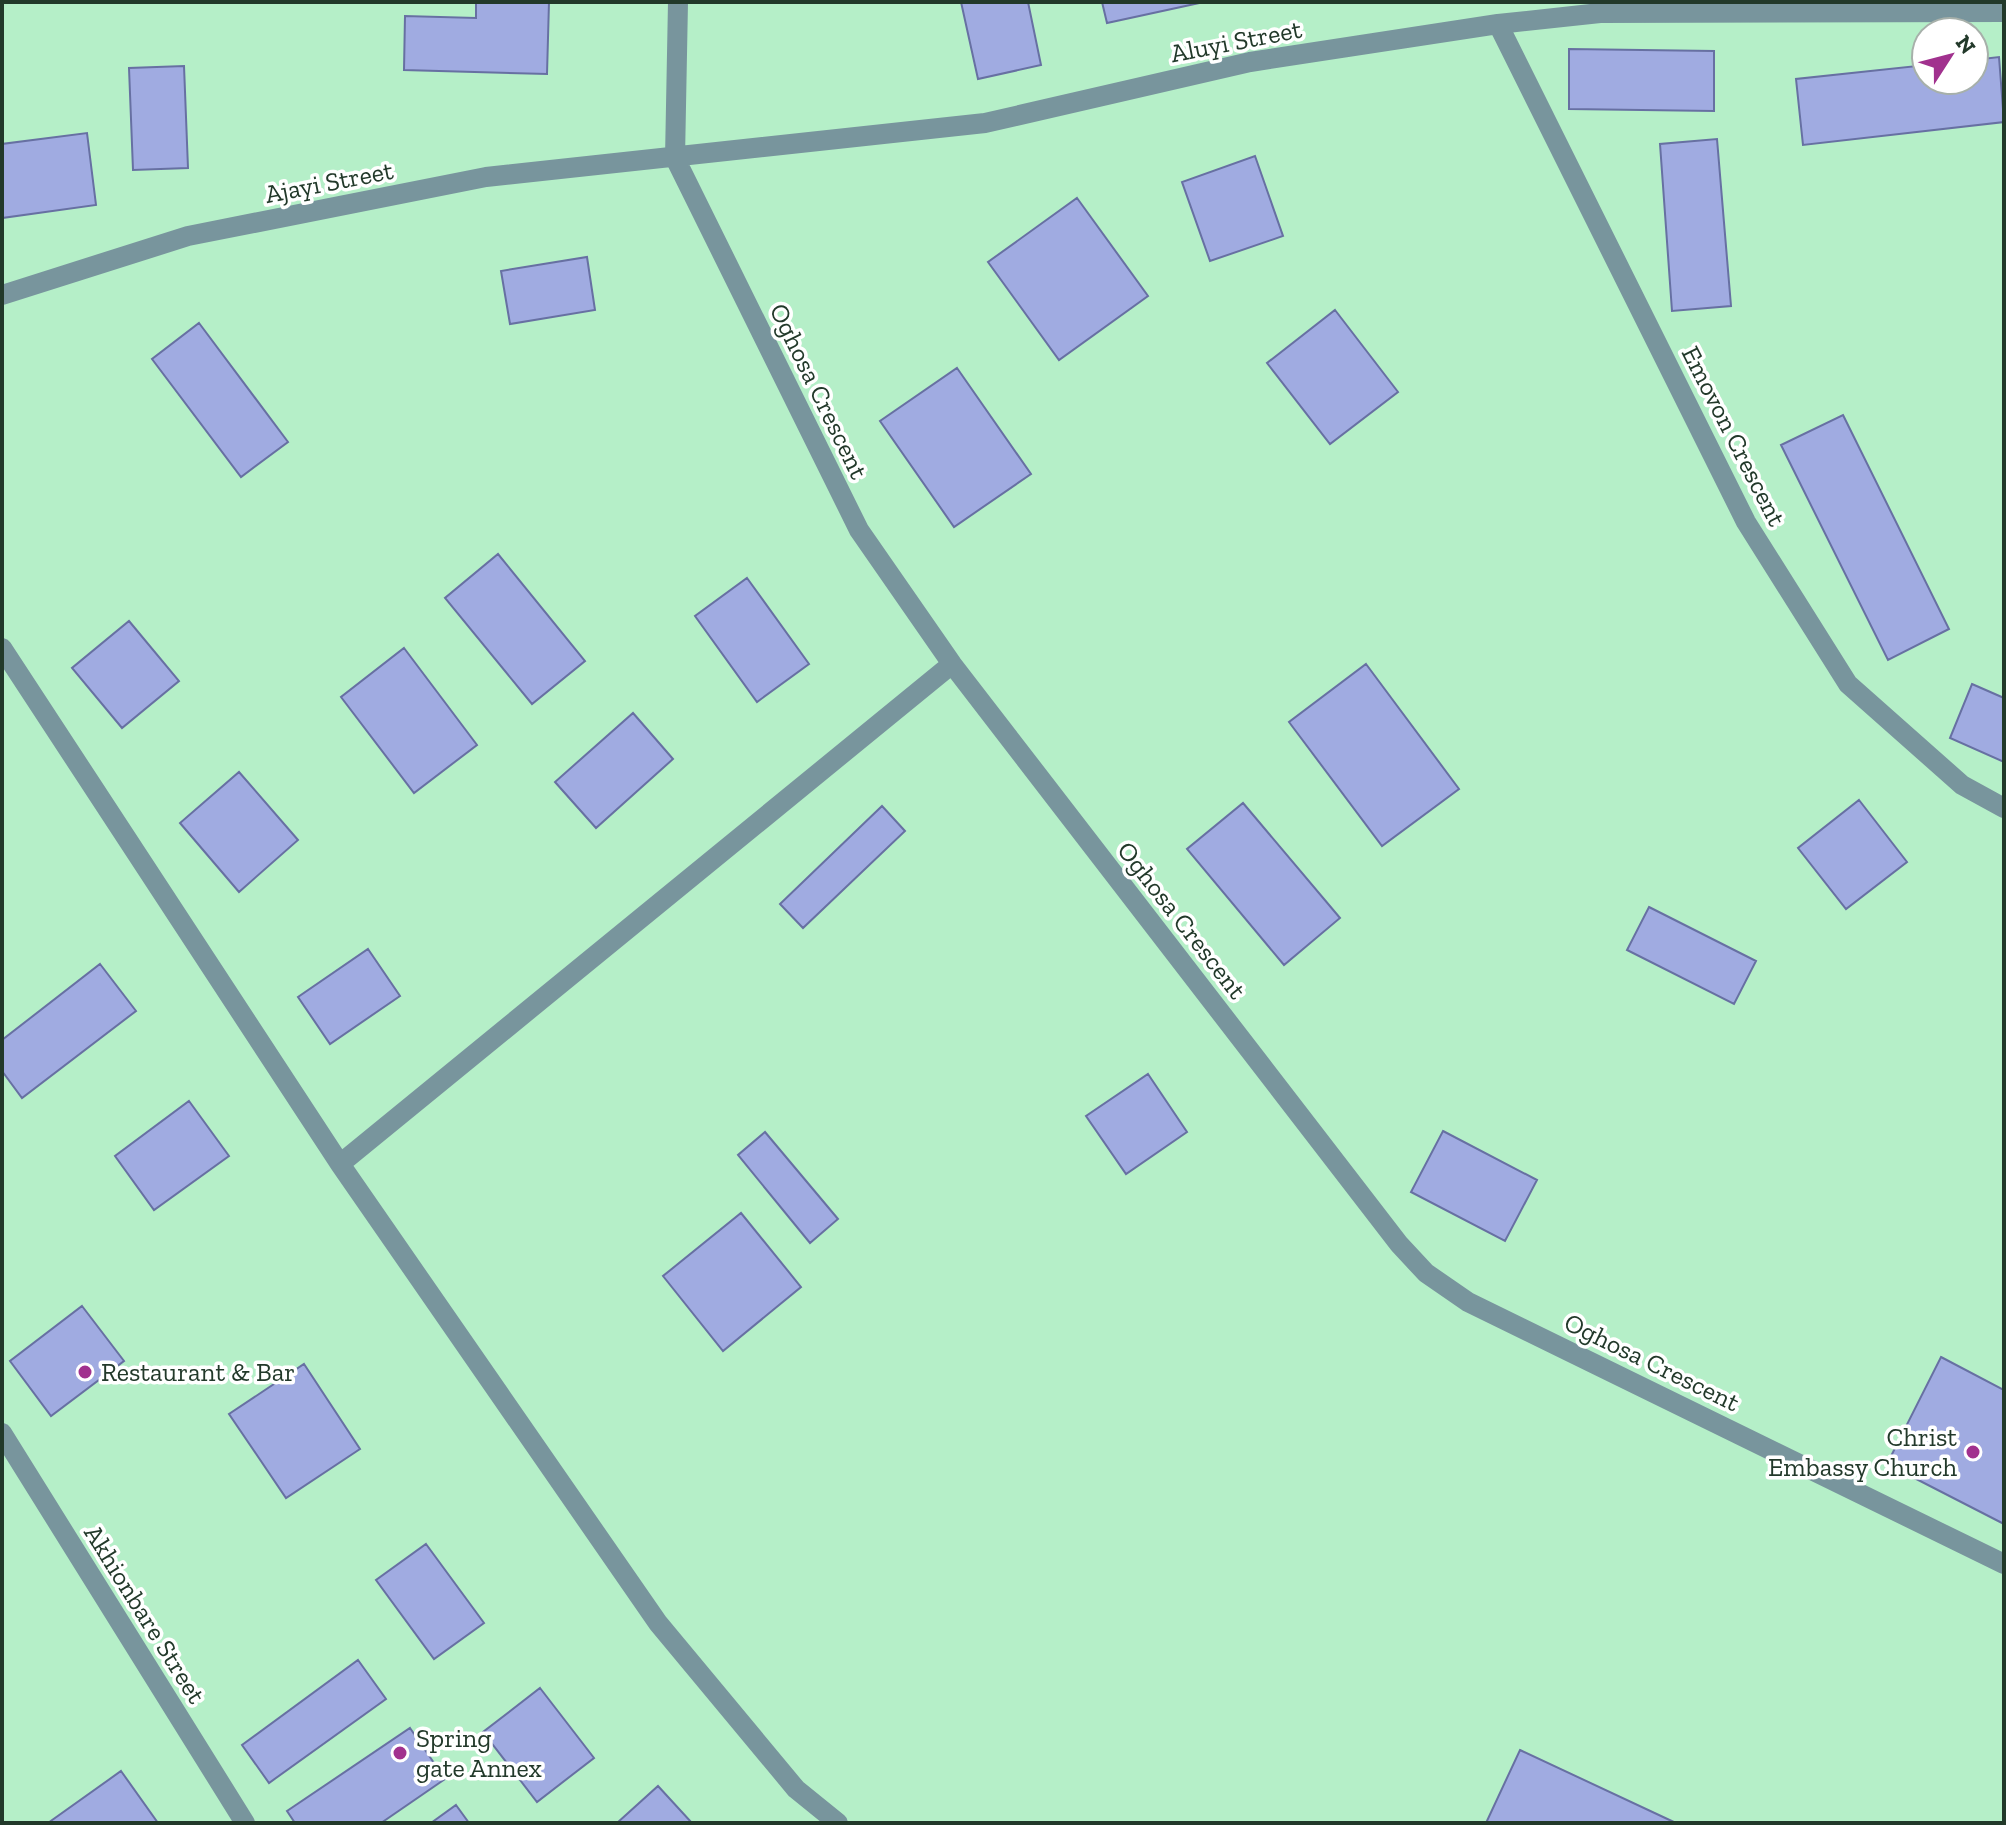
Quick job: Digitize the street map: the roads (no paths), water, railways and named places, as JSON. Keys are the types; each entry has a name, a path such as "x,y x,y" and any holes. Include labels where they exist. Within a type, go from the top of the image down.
{"street":[{"name":"Oghosa Crescent","path":"678,2 675,158 859,530 952,664 1399,1244 1426,1273 1468,1302 2004,1564"},
{"name":"Aluyi Street","path":"675,158 985,123 1250,62 1498,24 1600,13 2004,12"},
{"name":"Emovon Crescent","path":"1498,24 1746,522 1848,684 1962,785 2004,808"},
{"name":"Ajayi Street","path":"2,295 188,236 486,177 675,158"},
{"path":"2,648 340,1164 658,1623 796,1789 838,1823"},
{"path":"340,1164 952,664"},
{"name":"Akhionbare Street","path":"2,1433 245,1823"}],"place":[{"name":"Restaurant & Bar","path":"85,1372"},
{"name":"Christ Embassy Church","path":"1973,1452"},
{"name":"Spring gate Annex","path":"400,1753"}]}
